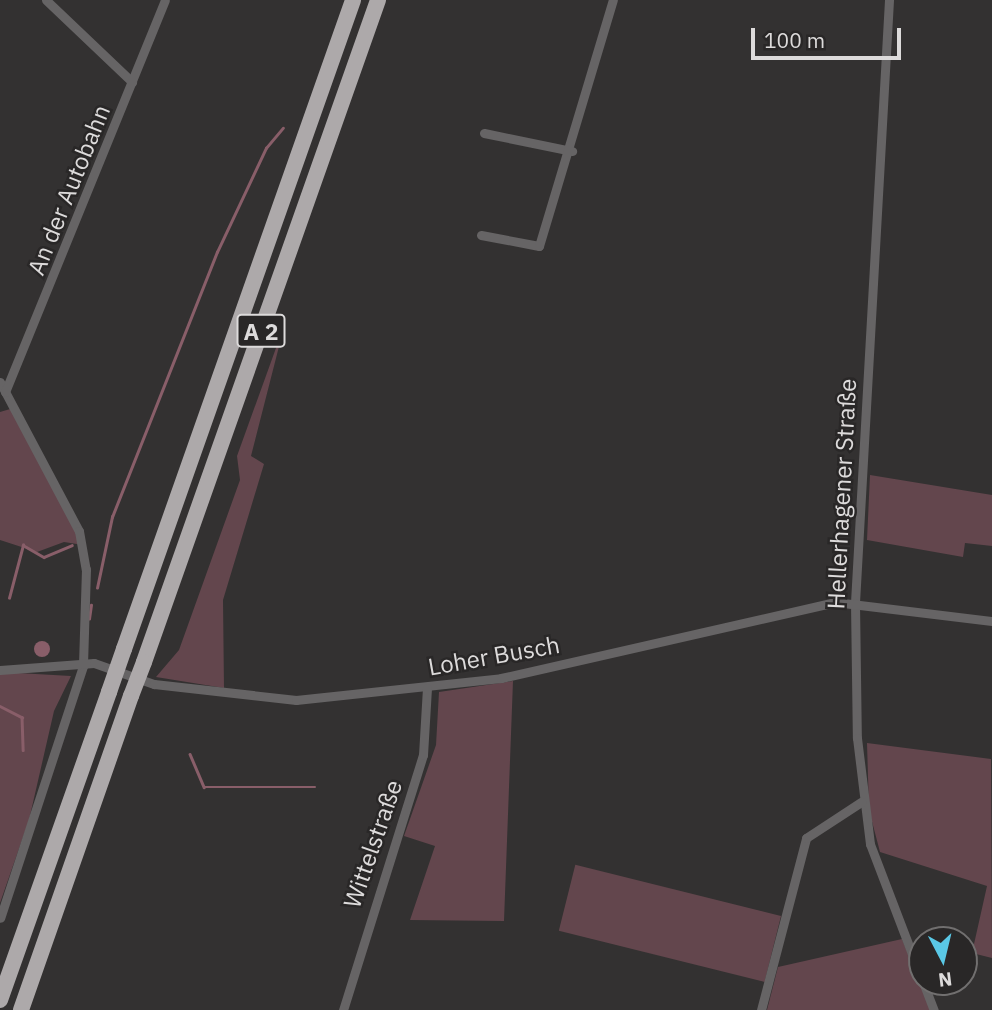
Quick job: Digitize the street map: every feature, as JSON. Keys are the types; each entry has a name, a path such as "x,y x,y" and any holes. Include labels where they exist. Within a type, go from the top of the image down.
{"highway":[{"name":"A 2","path":"0,1000 353,0"},
{"name":"A 2","path":"21,1010 378,0"}],"street":[{"path":"46,0 132,82"},
{"name":"An der Autobahn","path":"5,392 165,0"},
{"path":"481,234 539,246 572,151 612,0"},
{"name":"Hellerhagener Straße","path":"889,0 855,603 860,802 876,863 908,945"},
{"path":"484,133 572,151"},
{"path":"0,382 86,549 83,666 0,918"},
{"name":"Loher Busch","path":"0,670 83,666 94,663 154,684 267,699 427,688 524,674 792,609 855,603 992,621"},
{"name":"Wittelstraße","path":"343,1010 423,755 427,688"},
{"path":"761,1010 806,838 860,802"}],"shaded area":[{"path":"285,323 251,456 264,464 223,600 224,688 156,677 179,650 240,480 237,456"},
{"path":"17,407 83,545 64,542 37,552 0,540 0,412"},
{"path":"870,475 992,495 992,546 965,543 963,557 867,540"},
{"path":"42,641 48,643 48,655 42,657 36,655 34,649 36,643"},
{"path":"0,672 71,676 54,711 29,820 0,903"},
{"path":"513,681 504,921 410,920 435,846 404,836 436,745 439,692"},
{"path":"867,743 991,759 992,958 978,954 978,926 987,886 880,852 869,810"},
{"path":"575,865 781,916 765,982 559,931"},
{"path":"902,939 908,954 908,996 925,996 931,1010 767,1010 778,967"}],"waterway":[{"path":"97,588 112,517 217,252 266,148 283,128"},
{"path":"9,598 23,545 44,557 72,545"},
{"path":"89,619 91,605"},
{"path":"0,706 22,717 23,750"},
{"path":"190,754 204,787 315,787"}]}
